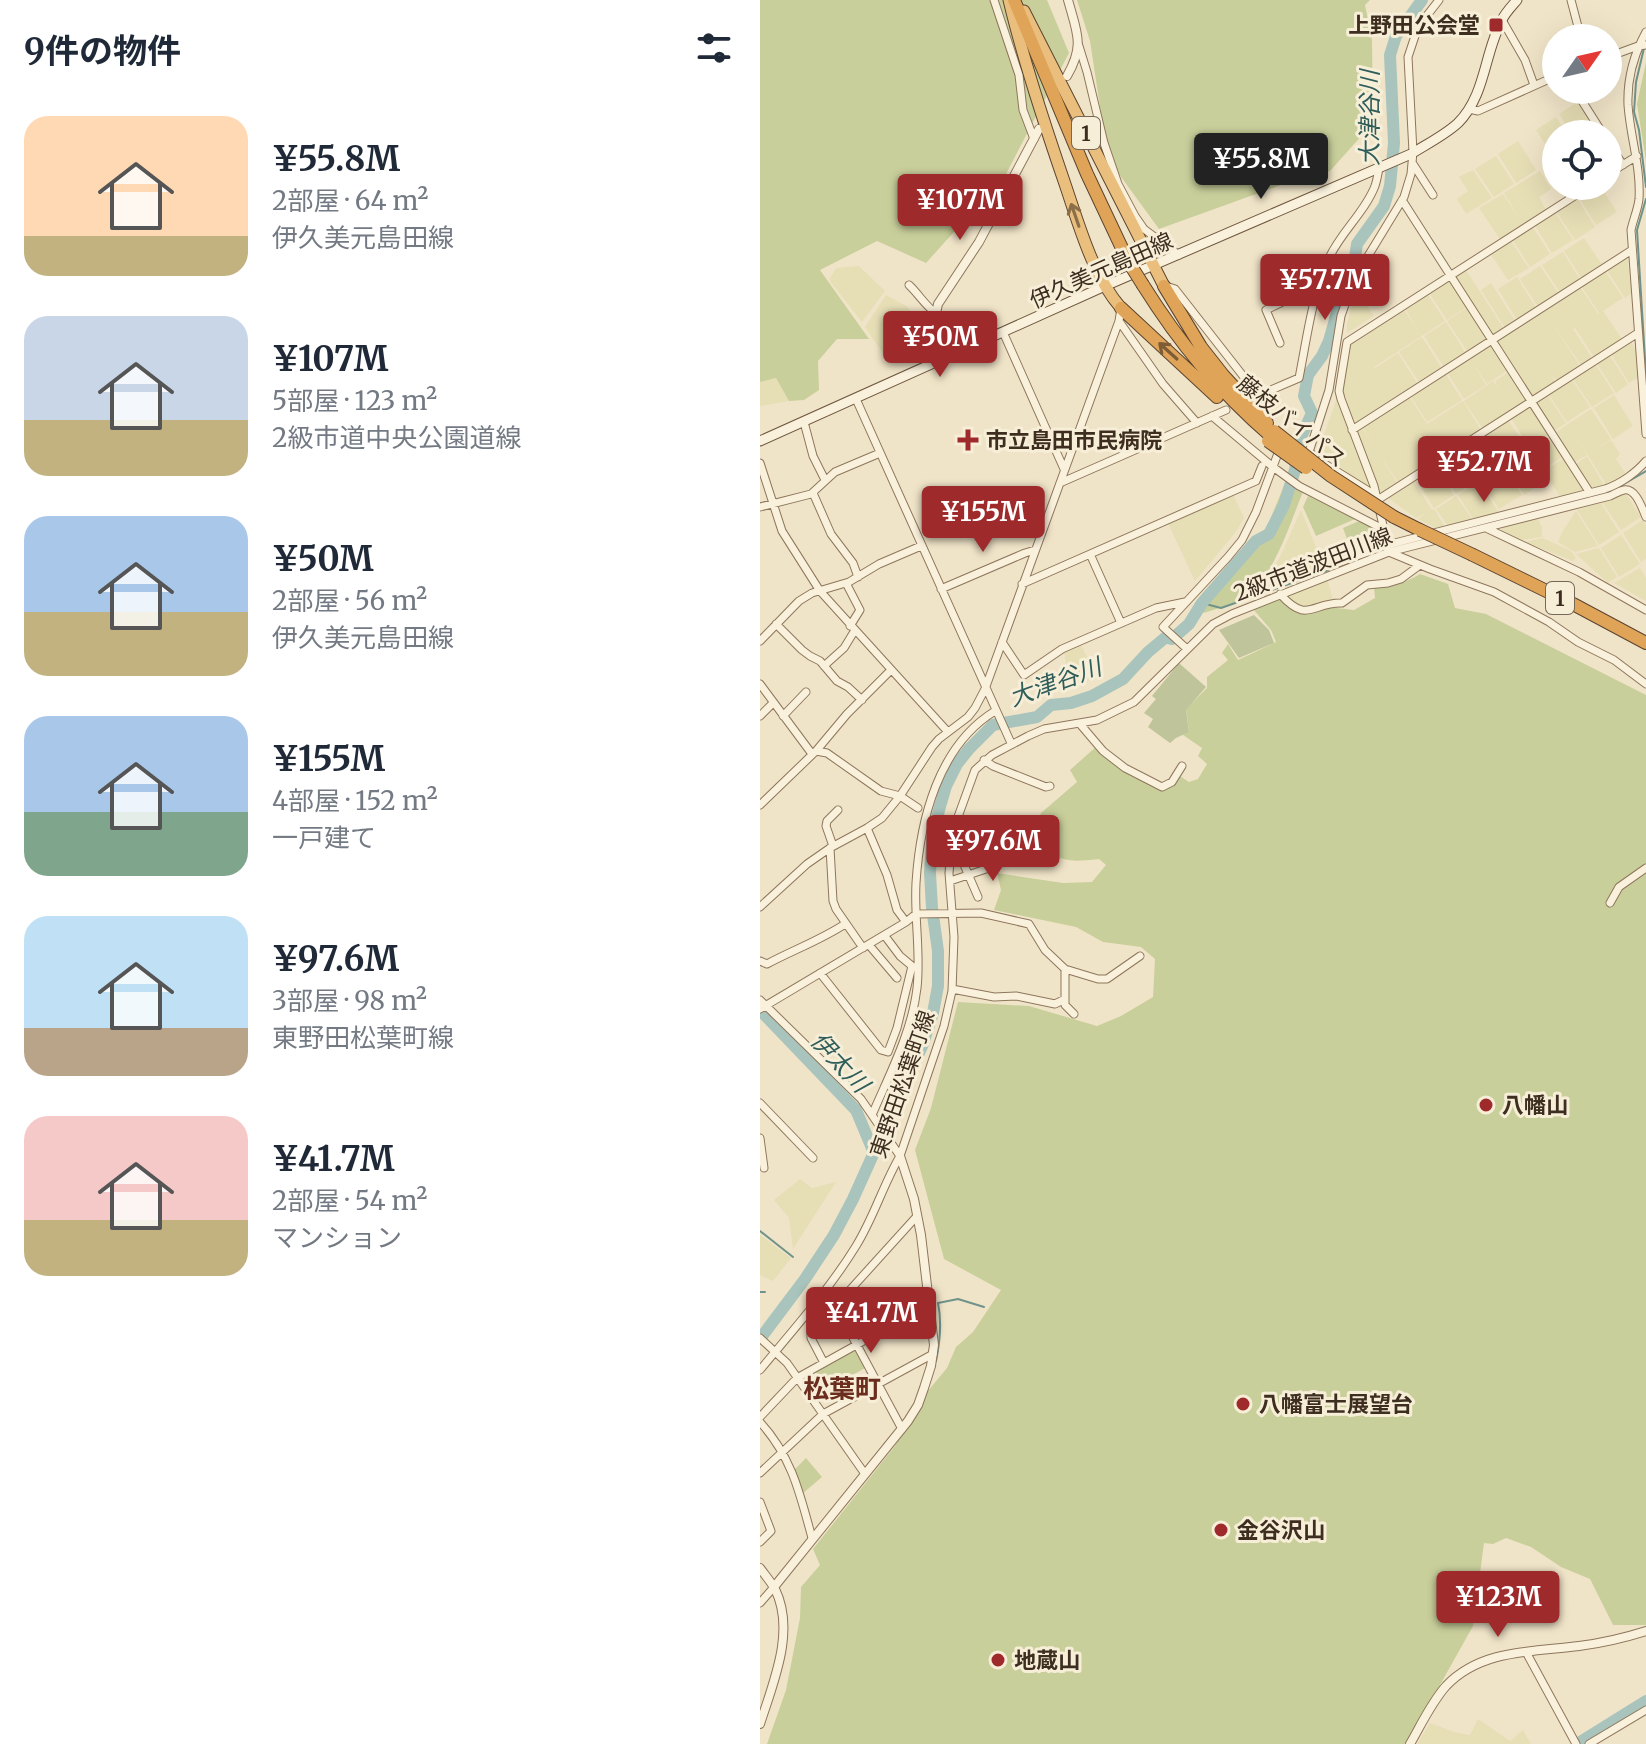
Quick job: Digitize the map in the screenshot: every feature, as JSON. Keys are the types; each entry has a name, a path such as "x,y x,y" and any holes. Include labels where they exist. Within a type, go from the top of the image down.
{"highway":[{"name":"藤枝バイパス","path":"1014,0 1092,185 1128,261 1169,326 1204,372 1242,412 1307,469 1347,492 1646,643"},
{"name":"1","path":"1014,0 1164,286 1201,347 1271,436"},
{"name":"1","path":"1014,0 1029,81 1081,231 1120,315 1271,436 1394,517"}],"main road":[{"name":"伊久美元島田線","path":"760,441 1105,286 1380,167 1412,157 1458,123 1469,109 1502,20 1517,0"}],"street":[{"path":"994,0 1019,75 1023,110 1034,139"},
{"path":"1068,0 1106,151 1118,184 1144,229 1179,255"},
{"path":"1376,498 1309,452 1329,390 1341,316 1349,293 1402,200 1412,157 1408,57 1418,27 1439,0"},
{"path":"1571,0 1577,24"},
{"path":"1502,20 1525,60 1534,85"},
{"path":"1646,32 1630,74 1628,105 1637,156 1639,201 1631,230 1646,434"},
{"path":"1622,52 1642,45"},
{"path":"1067,76 1079,46"},
{"path":"1469,109 1478,111 1542,82"},
{"path":"952,355 938,325 935,312 938,304 979,242 1039,129"},
{"path":"1623,165 1637,156"},
{"path":"1412,157 1433,195"},
{"path":"1187,649 1163,627 1242,540 1279,454 1283,432 1250,399 1299,378 1318,290 1328,260 1376,185 1380,167"},
{"path":"1402,200 1590,493"},
{"path":"1568,200 1347,342 1339,391 1374,486 1388,549 1420,565 1494,592 1614,660 1646,684"},
{"path":"1352,430 1632,250"},
{"path":"909,285 935,312"},
{"path":"1164,286 1175,289 1258,395"},
{"path":"1280,343 1266,310 1305,291 1318,290"},
{"path":"1120,315 1163,384 1197,423"},
{"path":"760,907 807,864 882,818 932,747 975,708 985,689 1120,315"},
{"path":"1003,332 1064,469"},
{"path":"1376,498 1638,333"},
{"path":"856,399 1011,743"},
{"path":"1060,483 1226,410"},
{"path":"1212,416 1299,486 1383,529"},
{"path":"804,422 813,456 825,480"},
{"path":"760,507 813,493 835,472 880,453"},
{"path":"1335,564 1622,485 1646,461"},
{"path":"760,463 782,531 820,591 948,732"},
{"path":"1022,584 1256,481 1262,466"},
{"path":"1622,485 1634,493 1646,517"},
{"name":"2級市道波田川線","path":"1011,743 1044,729 1080,724 1110,715 1134,702 1213,624 1240,610 1388,549 1610,496 1622,485"},
{"path":"813,493 831,534 853,563 858,577"},
{"path":"1486,528 1579,572 1646,610"},
{"path":"760,641 799,601 812,593 846,583 879,564 921,546"},
{"path":"941,589 1035,550"},
{"path":"1090,554 1121,623"},
{"path":"1280,594 1288,603 1306,612 1331,602 1342,603 1367,585 1401,579 1420,565"},
{"path":"824,666 844,648 860,610 846,583"},
{"path":"1002,642 1024,675 1062,649 1156,608 1186,602"},
{"path":"776,624 862,700"},
{"path":"760,805 891,670"},
{"path":"760,684 814,752 827,753 881,791 900,796 918,808"},
{"path":"783,716 806,692"},
{"path":"760,716 773,703"},
{"path":"873,1116 911,1019 917,989 916,884 922,834 937,784 962,738 980,720 996,713"},
{"path":"1080,724 1103,751 1125,768 1162,787 1172,782 1182,766"},
{"name":"東野田松葉町線","path":"760,1370 824,1292 855,1248 899,1153 944,1026 952,989 954,937 950,881 955,825 975,770 984,760 1011,743"},
{"path":"984,760 1050,786"},
{"path":"838,810 826,826 831,847 833,901 845,924 897,978"},
{"path":"867,828 887,875 897,910 906,922"},
{"path":"950,881 995,866 1009,847"},
{"path":"961,850 962,860 978,897"},
{"path":"1610,903 1619,887 1646,868"},
{"path":"760,1603 902,1429 918,1405 931,1366 934,1345 917,1216 899,1153 861,1099 762,1005 885,936 917,914 981,913 1029,924 1045,950 1065,969 1098,979 1107,979 1140,956"},
{"path":"760,961 767,964 828,936 845,924"},
{"path":"820,973 881,1050 888,1052 912,966 885,936"},
{"path":"1065,969 1065,1005 1074,1014"},
{"path":"952,989 1055,1004 1065,999"},
{"path":"760,1103 813,1158"},
{"path":"760,1138 764,1168"},
{"path":"824,1363 811,1333 917,1216"},
{"path":"812,1538 796,1479 782,1451 760,1419 797,1378 930,1304"},
{"path":"836,1306 902,1429"},
{"path":"760,1338 787,1363 865,1474"},
{"path":"760,1473 823,1414 933,1354"},
{"path":"760,1502 771,1531 760,1542"},
{"path":"760,1568 774,1587 782,1614 783,1631 777,1668 760,1724"},
{"path":"1410,1744 1438,1696 1454,1678 1487,1659 1590,1644 1646,1631"},
{"path":"1526,1652 1574,1741"},
{"path":"1589,1744 1646,1710"}],"shaded area":[{"path":"1574,104 1581,104 1590,120 1563,120 1559,114"},
{"path":"1518,141 1536,170 1516,183 1498,154"},
{"path":"1496,156 1514,184 1494,197 1475,169"},
{"path":"1473,170 1492,198 1466,214 1457,199 1468,191 1459,177"},
{"path":"1540,171 1542,195 1539,197 1546,210 1500,239 1479,208 1503,194 1521,221 1504,193"},
{"path":"1578,200 1595,227 1575,240 1556,211"},
{"path":"1580,200 1609,200 1617,212 1596,225"},
{"path":"1554,211 1573,240 1552,253 1534,224"},
{"path":"1532,226 1550,254 1530,267 1512,239"},
{"path":"1584,238 1603,266 1582,279 1564,251"},
{"path":"1510,240 1529,268 1508,280 1490,253"},
{"path":"1563,252 1581,281 1561,294 1542,265"},
{"path":"1627,256 1632,293 1625,298 1606,269"},
{"path":"859,266 885,291 862,322 829,280 836,268"},
{"path":"1540,266 1559,294 1538,307 1520,279"},
{"path":"1466,270 1504,329 1493,336 1455,277"},
{"path":"1605,271 1623,298 1603,311 1622,339 1594,357 1573,329 1592,358 1581,365 1549,319 1580,366 1557,381 1552,375 1555,382 1532,397 1513,369 1516,366 1513,368 1496,341 1580,287 1598,314 1581,286"},
{"path":"1517,277 1536,308 1517,320 1498,289"},
{"path":"1452,280 1468,306 1447,320 1430,294"},
{"path":"1491,283 1515,321 1505,328 1481,290"},
{"path":"1356,289 1374,316 1347,333 1347,324"},
{"path":"886,295 906,306 913,314 909,328 884,355 865,327"},
{"path":"1428,295 1445,321 1374,367 1398,353 1417,383 1354,424 1341,392 1349,346 1404,310 1419,332 1406,310"},
{"path":"1468,307 1488,338 1467,351 1447,321"},
{"path":"1446,322 1465,352 1443,366 1424,336"},
{"path":"1422,337 1441,367 1419,382 1399,352"},
{"path":"1631,341 1637,354 1639,377 1629,383 1611,354"},
{"path":"1491,343 1508,370 1487,384 1472,362 1486,385 1464,399 1447,372"},
{"path":"1610,356 1628,384 1616,393 1597,364"},
{"path":"1595,364 1614,393 1592,407 1573,379"},
{"path":"1510,371 1528,400 1483,429 1464,401 1493,381 1498,387 1495,381"},
{"path":"1445,373 1462,400 1427,422 1410,395"},
{"path":"776,378 789,401 760,406 760,382"},
{"path":"1572,380 1590,407 1567,422 1549,395"},
{"path":"1614,395 1633,426 1613,439 1594,408"},
{"path":"1409,396 1427,424 1463,401 1481,430 1446,451 1443,448 1445,452 1398,482 1378,452 1397,483 1381,494 1355,431 1361,427 1375,447 1362,427"},
{"path":"1548,396 1566,423 1554,431 1536,403"},
{"path":"1337,397 1372,486 1362,484 1319,450"},
{"path":"1531,405 1550,434 1529,447 1511,418"},
{"path":"1591,409 1611,439 1596,449 1611,440 1620,454 1616,459 1626,474 1606,484 1571,429 1587,455 1575,462 1556,432"},
{"path":"1508,420 1527,448 1504,463 1486,435"},
{"path":"1484,435 1503,464 1481,478 1462,450"},
{"path":"1551,436 1564,456 1543,470 1530,449"},
{"path":"1461,450 1479,479 1456,494 1438,465"},
{"path":"1527,450 1547,480 1524,495 1505,464"},
{"path":"1587,456 1604,485 1590,488 1576,464"},
{"path":"1564,458 1586,491 1561,498 1544,471"},
{"path":"1436,466 1454,495 1434,508 1416,479"},
{"path":"1504,466 1522,495 1499,509 1481,480"},
{"path":"1413,481 1445,527 1435,528 1418,519 1426,513 1416,518 1387,497"},
{"path":"1479,481 1499,513 1474,520 1458,495"},
{"path":"1233,494 1244,518 1195,581 1168,523"},
{"path":"1626,494 1641,517 1621,530 1602,502"},
{"path":"1456,496 1473,520 1448,526 1436,509"},
{"path":"1601,503 1619,532 1599,545 1577,510"},
{"path":"1301,510 1324,567 1261,589 1280,557"},
{"path":"1576,511 1598,546 1575,552 1558,542"},
{"path":"1537,517 1542,527 1542,537 1522,540 1502,531 1501,528 1510,524"},
{"path":"1643,520 1646,525 1646,559 1641,562 1623,533"},
{"path":"1621,535 1640,564 1619,577 1601,548"},
{"path":"1543,538 1571,551 1576,558 1573,561 1525,542"},
{"path":"1599,548 1617,577 1608,583 1576,554"},
{"path":"1640,568 1646,578 1646,601 1614,583"},
{"path":"1327,579 1333,599 1313,609 1290,603 1285,595"},
{"path":"1081,645 1097,677 1070,686 1064,652"},
{"path":"800,1179 812,1188 836,1182 793,1249 789,1218 774,1200"},
{"path":"760,1235 791,1258 773,1281 760,1275"},
{"path":"1478,1719 1510,1741 1523,1730 1531,1744 1417,1744 1430,1723 1470,1735"}],"green space":[{"path":"760,0 1047,0 1069,53 1006,174 926,263 877,241 820,270 869,339 837,339 818,361 819,390 804,400 789,401 776,378 760,382"},
{"path":"1077,0 1370,0 1365,5 1372,40 1373,123 1330,171 1284,184 1159,229 1108,159 1090,41"},
{"path":"1646,62 1646,161 1637,104"},
{"path":"1285,483 1303,492 1270,567 1251,592 1235,602 1204,613 1201,610 1242,566 1263,537"},
{"path":"1308,496 1355,519 1316,536 1303,507"},
{"path":"1359,521 1378,529 1384,544 1352,553 1343,528"},
{"path":"1420,574 1448,584 1455,608 1486,614 1646,695 1646,1625 1613,1625 1590,1579 1561,1567 1531,1547 1506,1538 1493,1544 1484,1543 1473,1626 1407,1744 767,1744 786,1690 800,1618 801,1587 820,1565 813,1549 895,1446 927,1392 947,1368 956,1347 973,1332 1001,1290 944,1259 915,1150 931,1108 958,1002 1029,1006 1097,1026 1153,997 1155,959 1141,947 1103,942 1076,927 994,910 1001,890 997,873 1063,883 1092,882 1106,865 1099,859 1076,861 1060,858 1034,829 1041,813 1077,782 1070,770 1098,745 1162,789 1180,776 1189,782 1198,779 1207,764 1198,756 1202,748 1183,735 1189,731 1186,709 1207,688 1207,677 1228,660 1222,653 1228,644 1238,660 1276,642 1271,630 1253,609 1280,595 1302,613 1328,607 1354,610 1375,598 1374,588 1398,584"},
{"path":"1254,615 1269,630 1274,643 1239,658 1219,630"},
{"path":"1179,663 1206,687 1186,710 1189,732 1170,743 1148,727 1153,719 1144,713 1156,699 1152,696"},
{"path":"856,1350 865,1368 826,1390 815,1371"},
{"path":"806,1458 822,1477 802,1494 794,1470"}],"waterway":[{"name":"大津谷川","path":"760,1339 834,1235 923,1044 938,986 938,951 930,873 932,842 946,786 957,764 993,725 1037,717 1051,705 1092,696 1123,679 1148,652 1166,637 1172,639 1189,624 1202,603 1256,541 1269,534 1284,505 1301,437 1312,413 1304,396 1308,375 1329,341 1354,265 1357,244 1384,206 1390,186 1394,143 1390,55 1396,36 1422,0"},
{"path":"1644,48 1636,82 1634,112 1646,187"},
{"path":"1646,199 1637,230 1646,375"},
{"path":"1454,531 1610,492 1646,471"},
{"path":"1202,603 1221,608 1371,555"},
{"name":"伊太川","path":"760,1010 856,1110 874,1153"},
{"path":"760,1231 793,1257"},
{"path":"760,1292 765,1292"},
{"path":"936,1361 940,1332 938,1303 958,1299 984,1307"},
{"path":"925,1395 933,1371"},
{"path":"1577,1744 1646,1701"}],"place":[{"name":"上野田公会堂","path":"1496,25"},
{"name":"市立島田市民病院","path":"968,440"},
{"name":"八幡山","path":"1486,1105"},
{"name":"八幡富士展望台","path":"1243,1404"},
{"name":"金谷沢山","path":"1221,1530"},
{"name":"地蔵山","path":"998,1660"}],"district":[{"name":"松葉町","path":"842,1388"}]}
